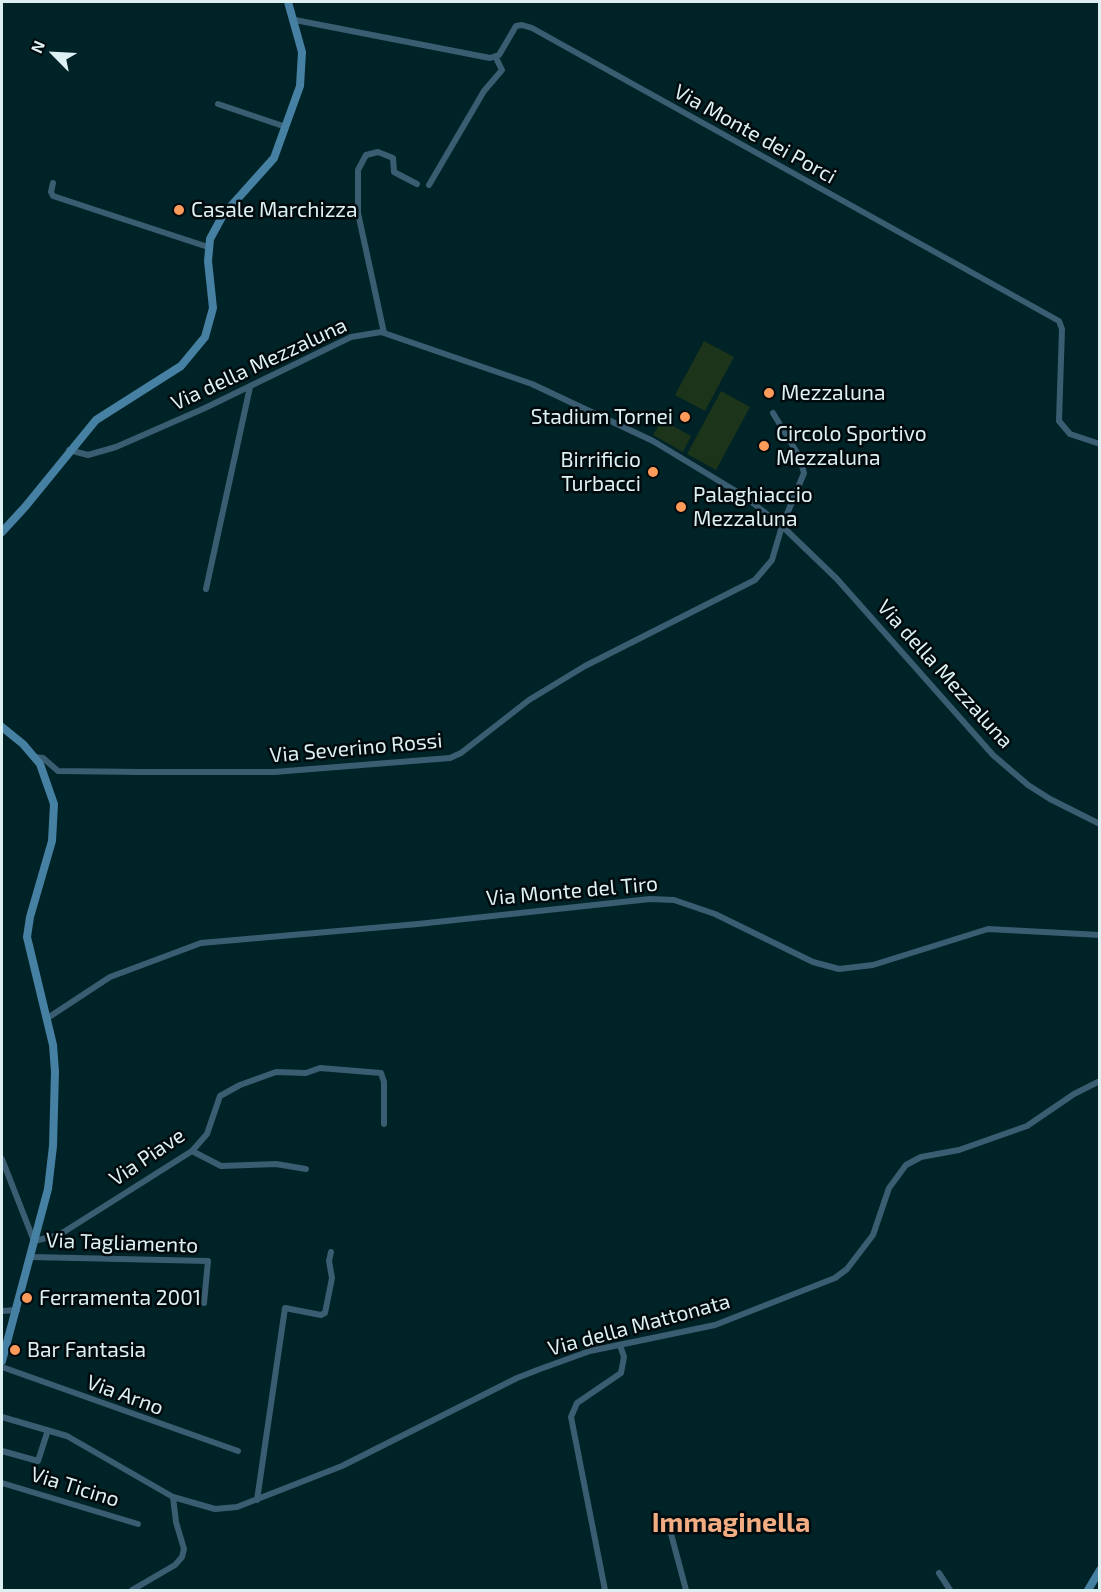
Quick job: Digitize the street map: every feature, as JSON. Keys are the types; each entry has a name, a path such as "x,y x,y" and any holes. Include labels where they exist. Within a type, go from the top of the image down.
{"street":[{"path":"2,532 25,507 69,450 104,413 176,369 198,348 208,330 213,312 208,247 213,231 223,215 270,165 286,127 303,69 301,46 288,2"},
{"path":"295,20 496,58 502,70 482,95 429,185"},
{"name":"Via Monte dei Porci","path":"496,58 516,26 532,28 1059,321 1062,329 1059,421 1070,434 1100,444"},
{"path":"218,104 286,127"},
{"path":"384,333 358,213 356,191 358,170 366,155 378,152 393,158 394,172 417,184"},
{"path":"53,183 51,192 53,196 208,247"},
{"name":"Via della Mezzaluna","path":"69,450 88,455 107,450 250,387 351,337 367,332 384,333 532,384 653,441 744,496 782,526 837,579 993,755 1035,790 1100,824"},
{"path":"206,589 250,387"},
{"path":"773,413 799,456 804,470 803,480 790,502 782,526"},
{"name":"Via Severino Rossi","path":"34,757 43,758 58,771 89,772 266,772 450,758 460,753 529,699 575,672 755,580 772,560 782,526"},
{"path":"2,727 34,757 49,785 54,813 51,846 27,934 55,1064 53,1146 46,1202 2,1361"},
{"name":"Via Monte del Tiro","path":"46,1019 110,977 208,941 418,924 650,899 674,900 715,914 813,962 839,969 888,961 988,929 1100,935"},
{"name":"Via Piave","path":"34,1242 59,1235 192,1151 207,1134 220,1096 240,1084 276,1072 306,1073 320,1068 381,1072 384,1082 384,1124"},
{"name":"Via della Mattonata","path":"2,1417 48,1430 82,1444 173,1497 222,1510 257,1500 342,1466 517,1378 590,1351 715,1325 837,1277 849,1266 873,1235 889,1188 906,1164 921,1157 959,1150 1024,1128 1042,1118 1074,1094 1100,1081"},
{"path":"192,1151 221,1166 276,1164 306,1169"},
{"path":"2,1159 34,1242"},
{"path":"257,1500 285,1308 321,1315 325,1313 332,1278 329,1261 331,1252"},
{"name":"Via Tagliamento","path":"31,1257 208,1261 204,1303"},
{"path":"2,1311 17,1310"},
{"path":"605,1590 571,1417 577,1403 621,1373 624,1357 620,1345"},
{"name":"Via Arno","path":"2,1367 238,1451"},
{"path":"2,1451 38,1461 48,1430"},
{"name":"Via Ticino","path":"2,1483 138,1524"},
{"path":"132,1590 175,1565 183,1557 184,1549 176,1522 173,1497"},
{"path":"670,1530 686,1590"},
{"path":"1088,1590 1100,1570"},
{"path":"939,1573 950,1590"}],"green space":[{"path":"704,341 734,357 705,411 675,395"},
{"path":"721,391 750,407 716,470 687,454"},
{"path":"662,420 691,436 683,452 653,435"}],"place":[{"name":"Casale Marchizza","path":"179,210"},
{"name":"Mezzaluna","path":"769,393"},
{"name":"Stadium Tornei","path":"685,417"},
{"name":"Circolo Sportivo Mezzaluna","path":"764,446"},
{"name":"Birrificio Turbacci","path":"653,472"},
{"name":"Palaghiaccio Mezzaluna","path":"681,507"},
{"name":"Ferramenta 2001","path":"27,1298"},
{"name":"Bar Fantasia","path":"15,1350"}],"district":[{"name":"Immaginella","path":"731,1523"}]}
